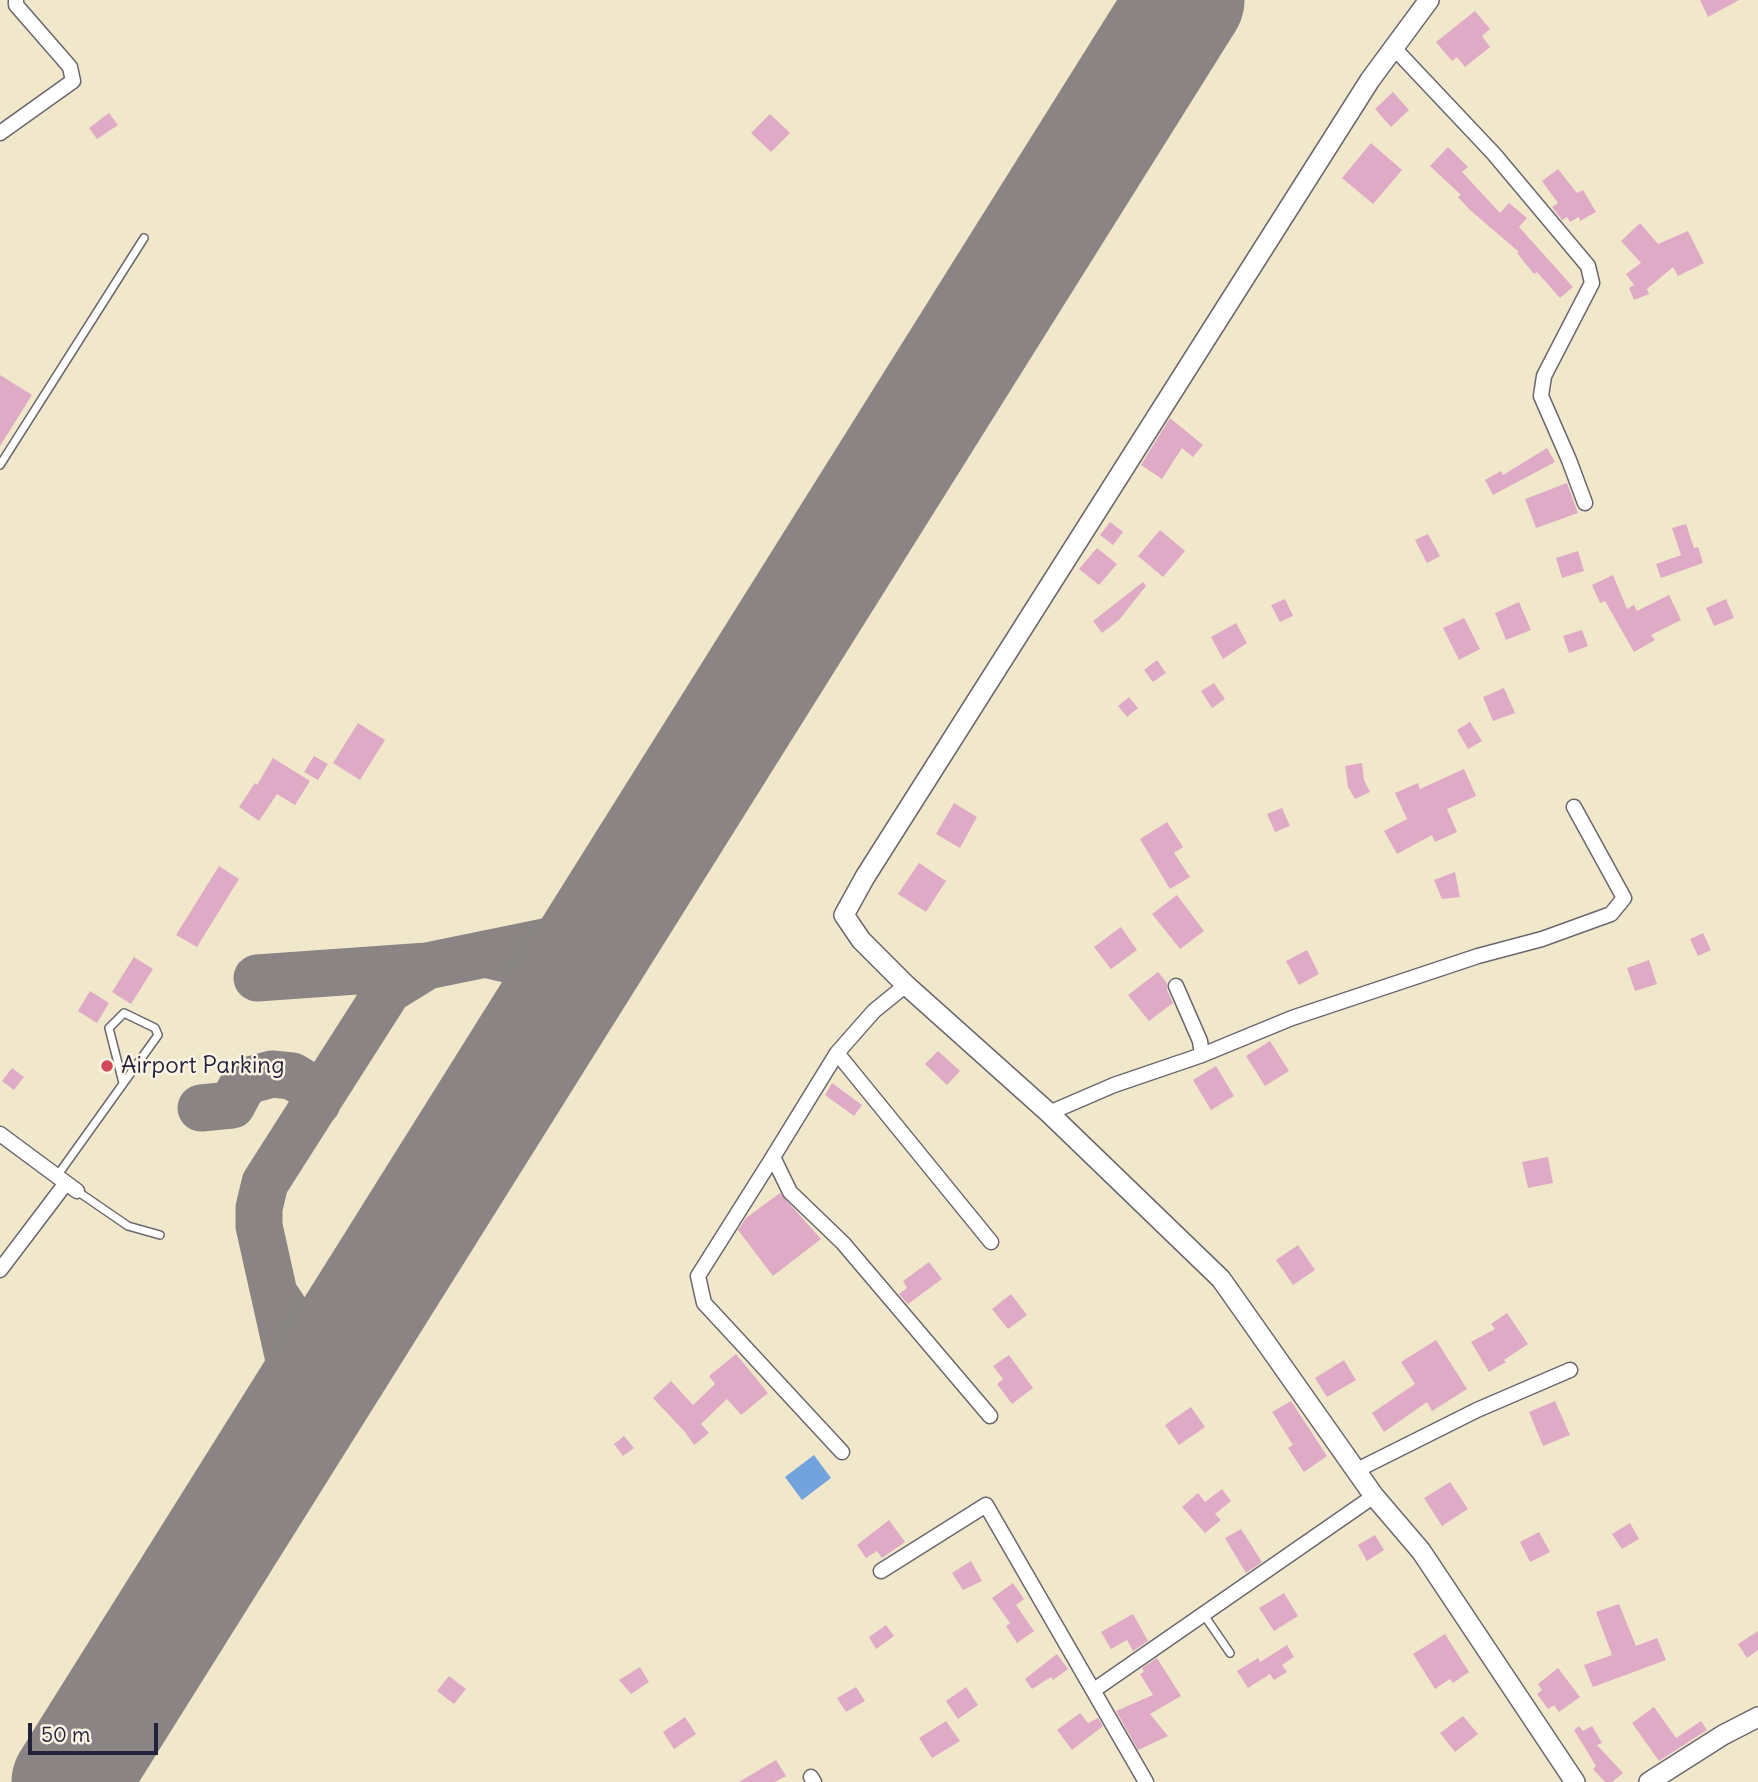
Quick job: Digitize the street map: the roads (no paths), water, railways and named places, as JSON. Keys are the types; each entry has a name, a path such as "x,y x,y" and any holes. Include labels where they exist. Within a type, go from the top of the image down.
{"street":[{"path":"0,133 74,81 70,67 16,5 16,0"},
{"path":"1429,0 1370,80 844,915 861,940 906,985 1049,1113 1221,1279 1374,1496 1421,1551 1575,1782"},
{"path":"1394,48 1494,154 1588,266 1592,283 1544,376 1541,396 1585,503"},
{"path":"1049,1113 1114,1085 1202,1055 1292,1018 1478,956 1542,939 1611,914 1624,898 1574,807"},
{"path":"842,1452 704,1303 698,1276 837,1053 874,1011 906,985"},
{"path":"1177,986 1200,1041 1202,1055"},
{"path":"837,1053 990,1242"},
{"path":"0,1134 67,1184 0,1270"},
{"path":"773,1157 790,1192 843,1243 990,1416"},
{"path":"1357,1470 1476,1410 1570,1370"},
{"path":"1094,1690 1374,1496"},
{"path":"881,1571 986,1505 1146,1782"},
{"path":"1649,1782 1723,1735 1758,1717"}],"lane":[{"path":"0,465 144,239"},
{"path":"122,1083 109,1028 124,1013 155,1028 158,1035 122,1083 67,1184 128,1226 160,1235"},
{"path":"1203,1614 1230,1653"}],"water":[{"path":"814,1455 831,1478 802,1500 785,1477"}],"place":[{"name":"Airport Parking","path":"107,1066"}]}
